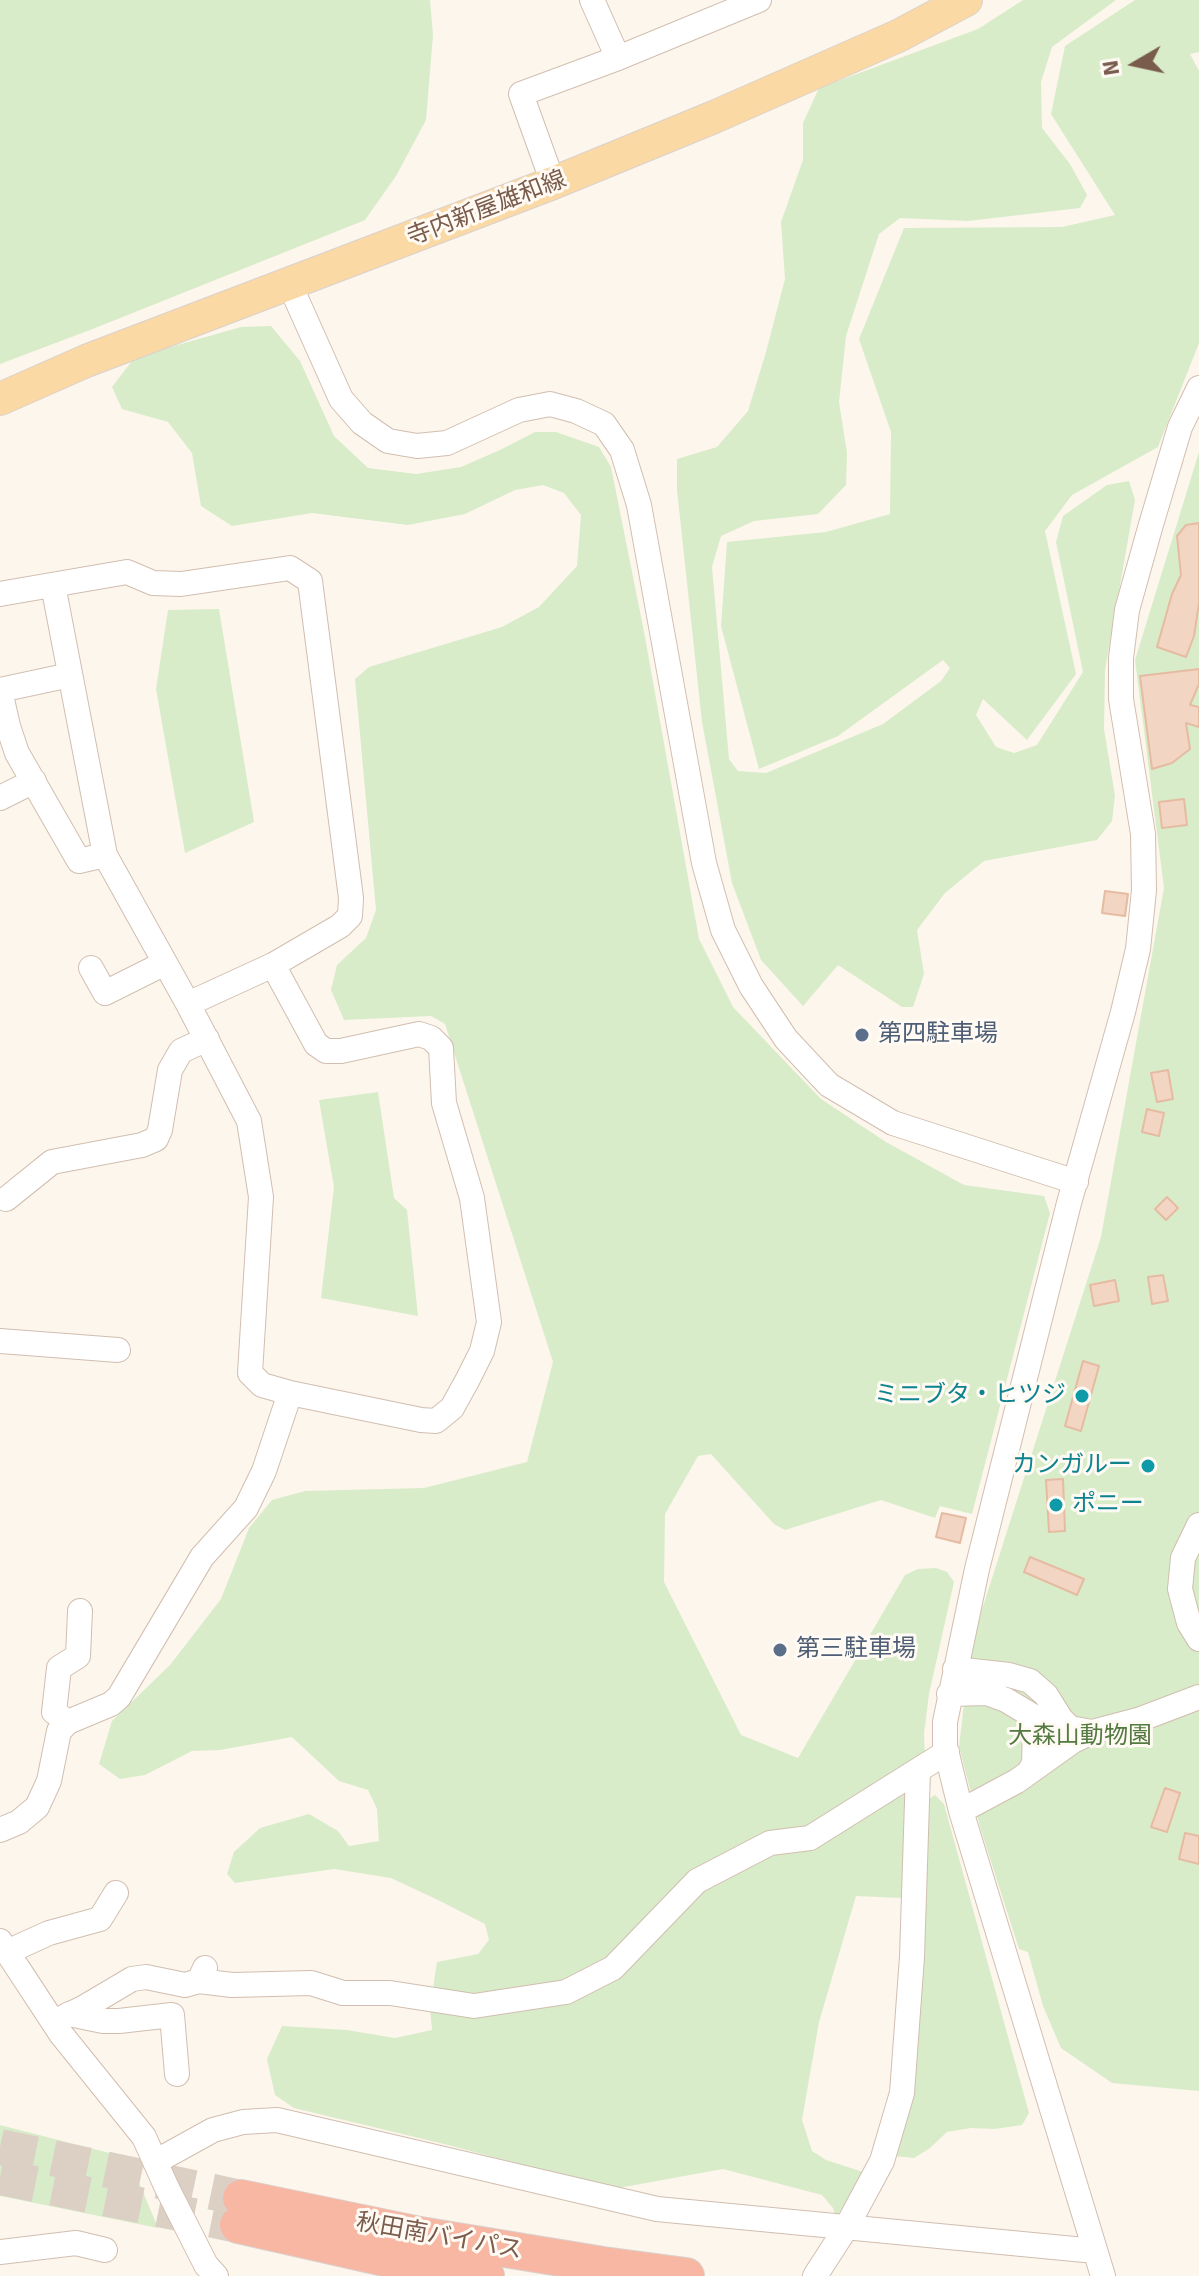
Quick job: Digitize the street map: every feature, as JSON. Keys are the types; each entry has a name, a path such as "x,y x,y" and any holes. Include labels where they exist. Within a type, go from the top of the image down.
{"highway":[{"name":"秋田南バイパス","path":"486,2276 411,2264 239,2212 420,2235 686,2276"}],"main road":[{"name":"寺内新屋雄和線","path":"0,399 86,361 553,183 714,117 884,43 966,0"}],"street":[{"path":"592,0 618,58"},
{"path":"553,183 521,94 759,0"},
{"path":"290,285 341,399 362,423 388,441 417,446 447,443 519,410 550,404 576,411 604,424 622,450 639,505 704,863 723,930 751,986 786,1039 829,1085 893,1123 1076,1182"},
{"path":"1103,2276 961,1811 947,1752 945,1722 977,1569 1138,949 1144,890 1143,834 1121,699 1121,658 1127,610 1180,427 1199,388"},
{"path":"0,594 127,572 153,583 181,584 290,568 310,581 351,898 350,916 340,926 273,965 188,1004"},
{"path":"53,585 105,855 249,1121 261,1197 250,1373 262,1385 290,1393 436,1421 452,1408 468,1379 482,1351 489,1322 472,1198 444,1103 441,1048 431,1038 419,1034 341,1051 326,1051 316,1044 273,965"},
{"path":"70,675 0,690 17,753 79,861 105,855"},
{"path":"0,798 34,781"},
{"path":"91,968 105,993 165,963"},
{"path":"6,1199 52,1162 142,1145 156,1139 170,1070 181,1051 207,1039"},
{"path":"0,1341 118,1350"},
{"path":"0,1830 19,1822 37,1807 49,1781 59,1731 68,1722 111,1704 119,1697 202,1557 246,1508 264,1471 290,1393"},
{"path":"1199,1525 1183,1558 1180,1589 1189,1623 1199,1639"},
{"path":"68,1722 54,1712 59,1668 78,1656 80,1611"},
{"path":"955,1669 1009,1675 1030,1681 1046,1695 1061,1719 1081,1730"},
{"path":"949,1694 987,1693 1006,1700 1041,1721 1081,1730 1141,1719 1199,1697"},
{"path":"1029,1714 1035,1729 1034,1763 1029,1772"},
{"path":"961,1811 1017,1781 1073,1741 1081,1730"},
{"path":"61,2018 132,1979 146,1977 185,1985 202,1974 232,1985 311,1983 343,1993 390,1993 474,2006 566,1992 613,1968 697,1881 770,1843 810,1838 947,1752"},
{"path":"816,2275 846,2228 882,2161 902,2093 912,1957 918,1771"},
{"path":"116,1893 100,1919 4,1946 61,2018 144,2137 206,2265 216,2276"},
{"path":"61,2018 119,2021 172,2015 177,2074"},
{"path":"155,2162 213,2130 243,2122 277,2120 657,2209 1095,2251"},
{"path":"8,2276 0,2250 76,2243 105,2250"}],"green space":[{"path":"0,0 430,0 433,35 426,120 396,176 365,220 0,364"},
{"path":"1023,0 1116,0 1052,47 1041,82 1042,128 1070,164 1087,195 1080,208 968,221 900,218 879,234 846,336 839,402 847,453 846,485 818,514 754,521 721,536 712,567 729,759 738,771 766,773 883,724 941,681 950,668 943,660 838,736 759,769 721,626 727,542 826,532 890,514 891,432 859,339 904,228 1062,227 1115,215 1051,114 1065,46 1135,0 1199,0 1199,52 1190,54 1199,71 1199,343 1158,447 1072,495 1045,531 1076,674 1027,740 983,699 976,715 996,747 1014,753 1037,745 1083,672 1056,542 1063,516 1107,485 1129,481 1135,500 1105,670 1104,729 1115,796 1112,821 1097,840 984,861 945,893 917,930 924,974 913,1007 902,1007 838,965 803,1006 761,960 732,883 702,722 677,490 677,459 717,447 748,411 785,279 781,222 803,160 803,123 819,88 978,29"},
{"path":"271,326 300,361 334,436 368,468 416,474 461,467 535,432 556,432 599,447 611,467 699,939 733,1007 821,1099 886,1142 964,1185 1044,1196 1050,1213 972,1514 940,1506 935,1518 881,1500 785,1530 774,1524 711,1454 698,1456 665,1514 664,1582 741,1735 798,1758 905,1575 918,1569 936,1568 947,1572 954,1582 929,1694 924,1734 925,1756 884,1786 905,1795 902,1898 856,1896 819,2022 802,2120 812,2151 826,2160 863,2172 836,2218 833,2208 822,2195 723,2169 613,2189 294,2108 275,2095 267,2059 282,2026 347,2030 395,2038 432,2030 430,2008 437,1962 478,1954 489,1940 485,1924 391,1878 334,1869 235,1883 227,1874 234,1852 260,1828 309,1814 338,1831 349,1846 379,1841 377,1809 368,1790 339,1781 292,1737 220,1750 192,1751 145,1775 120,1779 99,1764 112,1721 170,1665 221,1599 249,1528 272,1500 305,1491 424,1488 527,1462 553,1362 445,1024 431,1016 344,1020 331,990 337,965 366,938 376,910 355,679 369,667 502,627 539,607 577,566 581,515 564,493 543,485 515,490 465,514 408,525 312,513 232,526 201,506 192,453 168,422 122,409 112,387 135,357 241,327"},
{"name":"大森山動物園","path":"1199,452 1199,2091 1112,2083 1061,2048 1043,2006 1028,1952 1019,1949 980,1827 959,1747 971,1644 1101,1237 1164,888 1135,660"},
{"path":"219,609 254,822 185,853 156,689 168,610"},
{"path":"378,1092 394,1198 407,1210 418,1316 321,1298 334,1187 319,1100"},
{"path":"935,1795 944,1804 1029,2113 1022,2125 947,2132 914,2158 894,2156 926,1801"},
{"path":"0,2125 129,2158 158,2228 0,2196"}],"building":[{"path":"1199,523 1199,603 1194,636 1186,657 1157,647 1172,594 1181,575 1177,536 1186,525"},
{"path":"1199,669 1199,684 1190,705 1199,707 1199,727 1186,723 1190,749 1172,763 1152,769 1140,676"},
{"path":"1184,799 1187,825 1162,828 1159,802"},
{"path":"1105,891 1128,894 1125,916 1102,913"},
{"path":"1168,1070 1173,1099 1157,1102 1151,1073"},
{"path":"1147,1109 1164,1113 1159,1136 1142,1132"},
{"path":"1167,1197 1178,1208 1166,1220 1155,1209"},
{"path":"1163,1275 1168,1301 1152,1304 1148,1277"},
{"path":"1115,1280 1119,1301 1094,1306 1090,1285"},
{"name":"ミニブタ・ヒツジ","path":"1083,1361 1099,1366 1081,1431 1065,1426"},
{"name":"ポニー","path":"1063,1479 1065,1531 1049,1532 1046,1480"},
{"path":"942,1513 966,1518 960,1543 936,1537"},
{"path":"1030,1557 1084,1579 1077,1595 1024,1572"},
{"path":"1165,1788 1180,1793 1167,1832 1151,1827"},
{"path":"1185,1833 1199,1836 1199,1864 1179,1859"}],"tunnel":[{"path":"0,2147 241,2198"},
{"path":"0,2177 238,2225"}],"place":[{"name":"第四駐車場","path":"862,1035"},
{"name":"ミニブタ・ヒツジ","path":"1082,1396"},
{"name":"カンガルー","path":"1148,1466"},
{"name":"ポニー","path":"1056,1505"},
{"name":"第三駐車場","path":"780,1650"}]}
